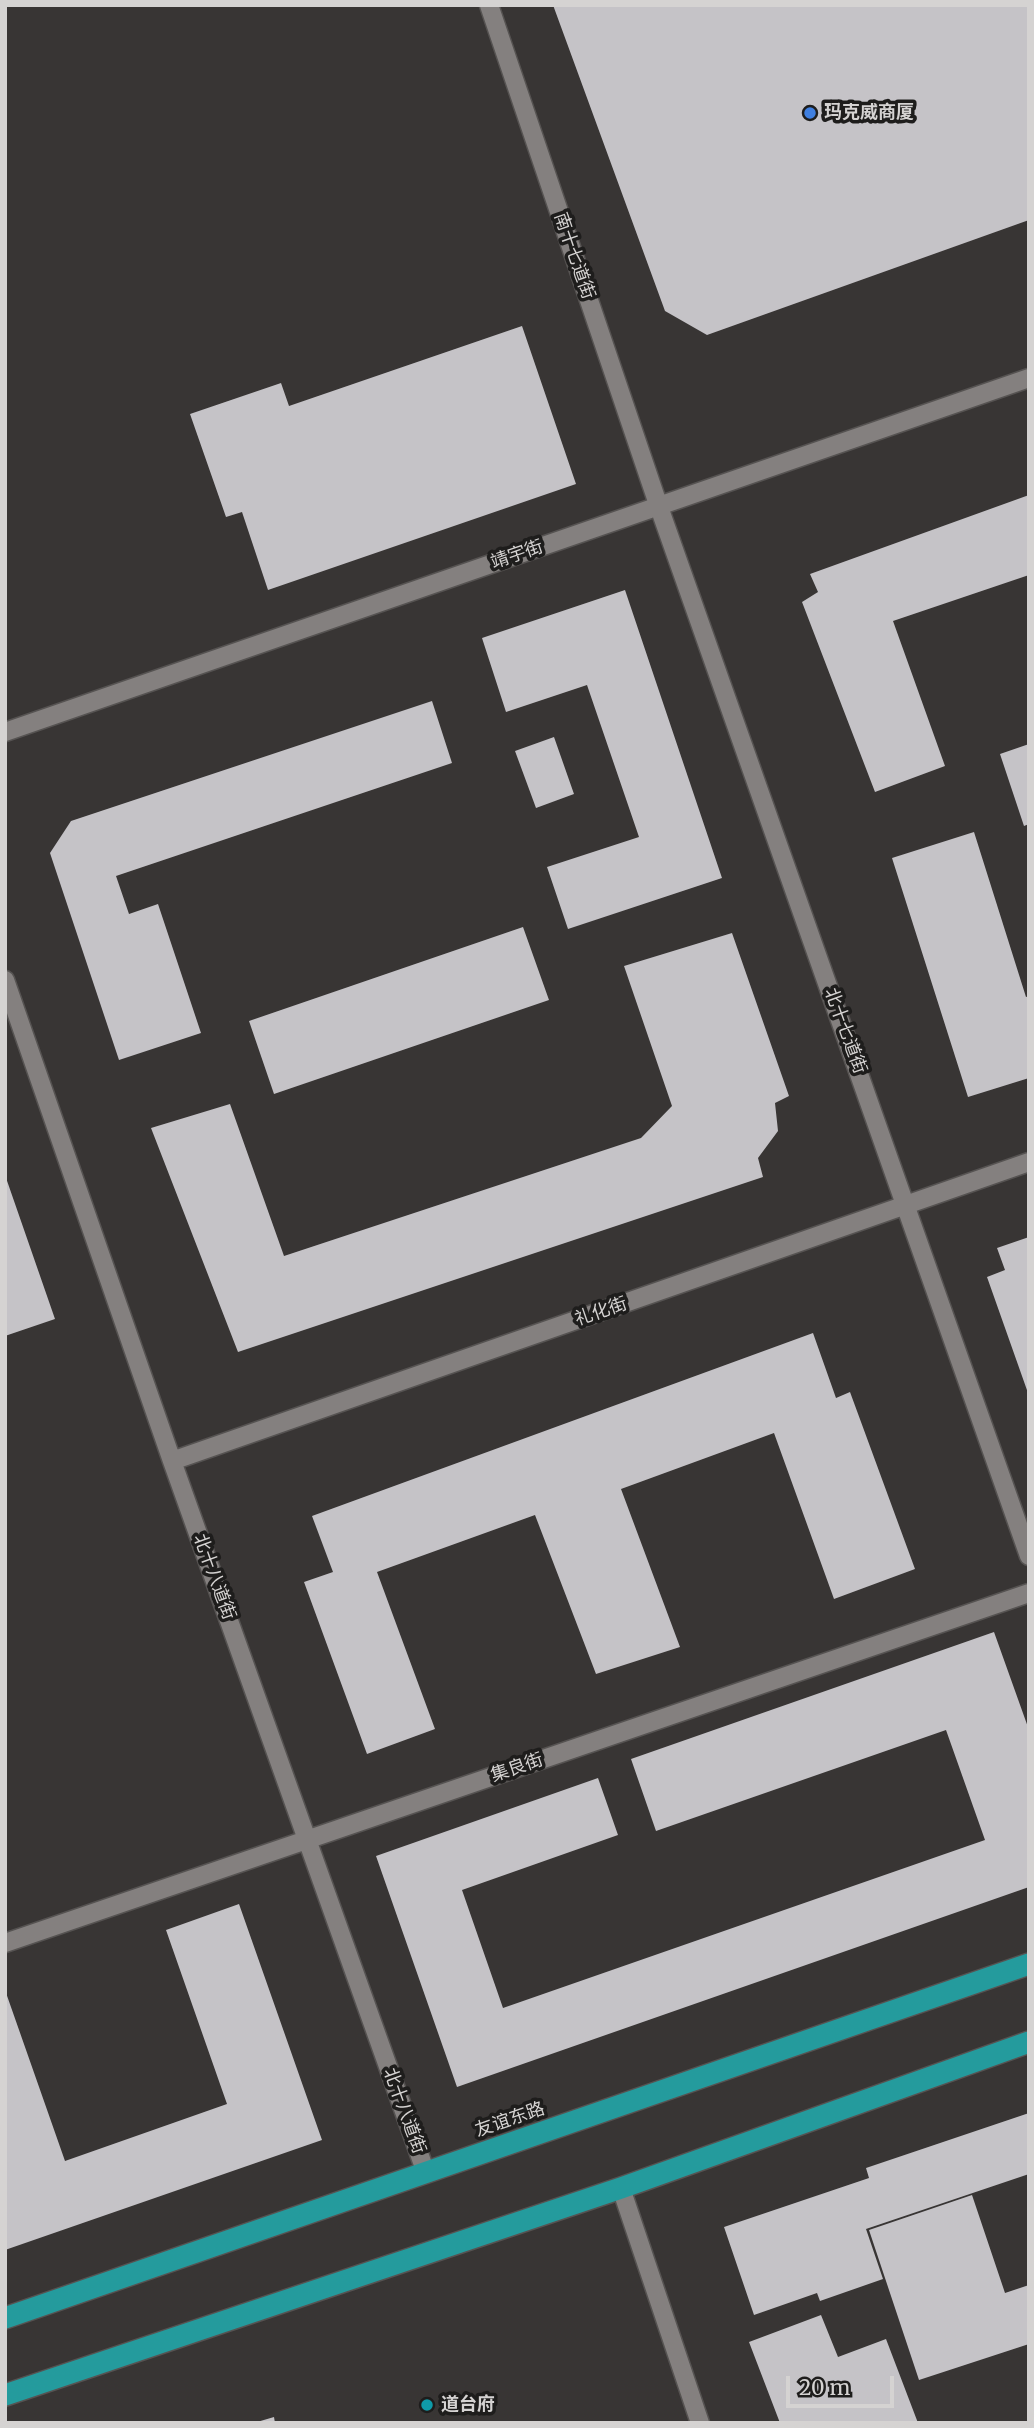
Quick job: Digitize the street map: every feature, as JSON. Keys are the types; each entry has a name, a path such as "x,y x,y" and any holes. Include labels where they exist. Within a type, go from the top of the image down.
{"highway":[{"name":"友谊东路","path":"5,2318 1029,1964"},
{"path":"5,2395 621,2188 1029,2042"}],"street":[{"name":"南十七道街","path":"489,5 659,507"},
{"name":"靖宇街","path":"5,732 1029,378"},
{"name":"北十七道街","path":"659,507 1029,1556"},
{"name":"北十八道街","path":"5,980 172,1461 426,2173"},
{"name":"礼化街","path":"172,1461 1029,1162"},
{"name":"集良街","path":"5,1943 1029,1593"},
{"path":"621,2188 700,2423"}],"building":[{"name":"玛克威商厦","path":"553,5 1029,5 1029,220 707,335 665,311"},
{"path":"522,326 576,484 268,590 242,512 226,517 190,414 281,383 289,406"},
{"path":"1029,495 1029,575 893,621 945,766 875,792 802,602 818,592 810,574"},
{"path":"625,590 722,878 568,929 547,867 639,837 587,685 506,712 482,638"},
{"path":"432,701 452,763 116,876 129,914 158,904 201,1033 119,1060 50,853 71,821"},
{"path":"554,737 574,794 536,808 515,751"},
{"path":"1029,744 1029,824 1024,826 1000,754"},
{"path":"974,832 1026,997 1029,996 1029,1078 968,1097 892,858"},
{"path":"523,927 549,1000 274,1094 249,1021"},
{"path":"732,933 789,1096 775,1103 778,1131 758,1158 763,1177 238,1352 151,1128 230,1104 284,1256 641,1138 672,1106 624,966"},
{"path":"5,1175 55,1319 5,1336"},
{"path":"1029,1237 1028,1393 987,1277 1005,1270 997,1248"},
{"path":"813,1333 836,1398 850,1392 915,1569 834,1599 774,1433 621,1489 680,1647 596,1674 535,1515 377,1572 435,1729 367,1754 304,1582 333,1572 312,1516"},
{"path":"994,1632 1029,1730 1029,1887 457,2087 376,1856 598,1778 618,1835 462,1890 503,2008 985,1840 946,1730 656,1831 631,1759"},
{"path":"239,1904 322,2140 5,2250 5,1990 65,2161 227,2104 166,1930"},
{"path":"1029,2113 1029,2174 866,2229 883,2279 820,2301 817,2293 754,2315 724,2227 869,2178 866,2168"},
{"path":"972,2195 1005,2293 1029,2285 1029,2344 919,2380 869,2230"},
{"path":"821,2315 838,2357 886,2339 918,2423 780,2423 749,2342"},
{"path":"274,2417 275,2423 257,2423 257,2422"}],"place":[{"name":"玛克威商厦","path":"810,113"},
{"name":"道台府","path":"427,2405"}]}
